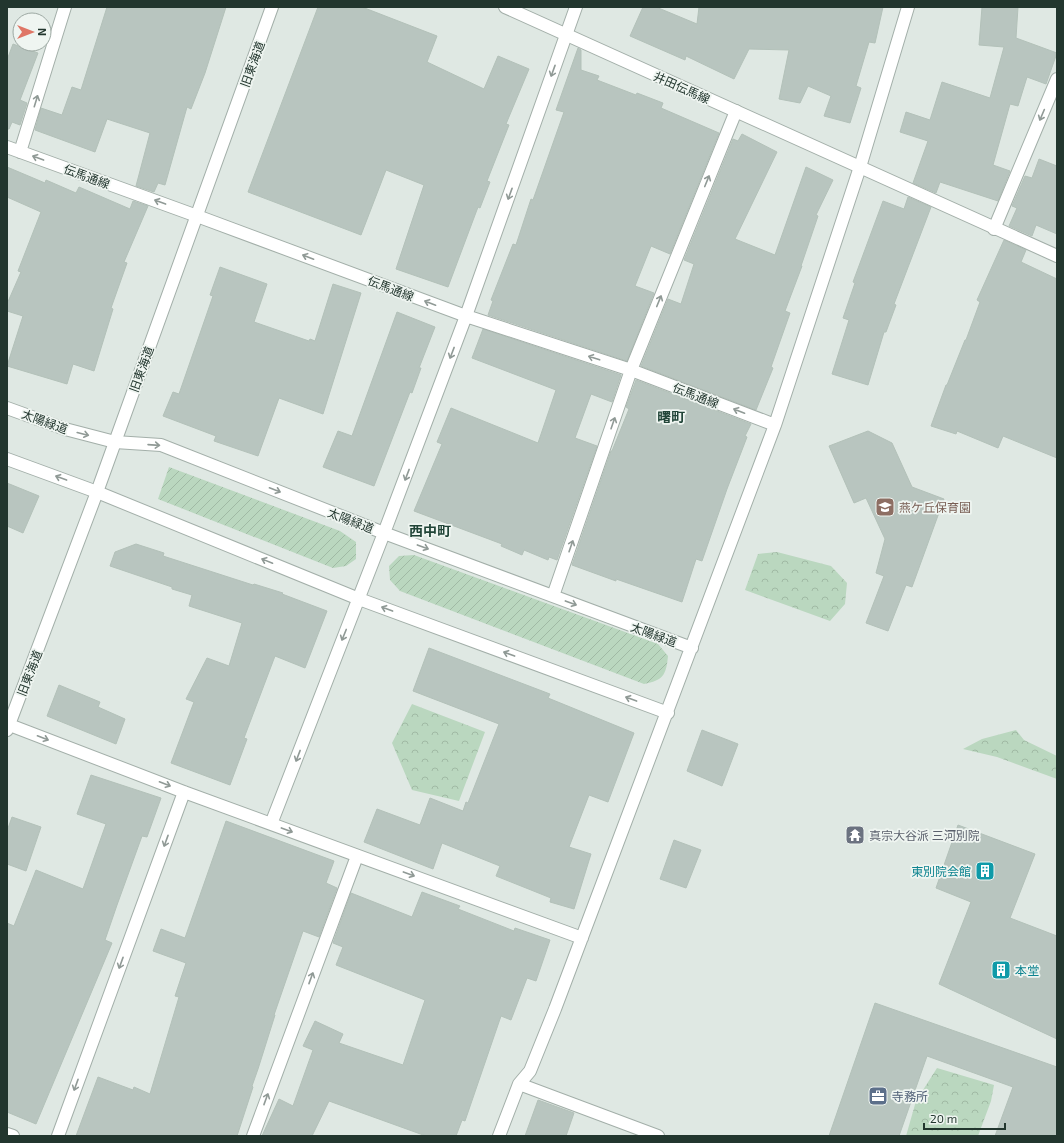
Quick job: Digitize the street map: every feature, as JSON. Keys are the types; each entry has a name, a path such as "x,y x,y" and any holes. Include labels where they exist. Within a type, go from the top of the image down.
{"street":[{"path":"20,152 65,7"},
{"name":"旧東海道","path":"8,726 97,492 272,7"},
{"name":"井田伝馬線","path":"505,7 994,229 1057,256"},
{"path":"271,824 359,599 466,316 576,7"},
{"path":"499,1136 519,1084 530,1071 582,938 776,425 860,167 908,7"},
{"path":"994,229 1057,79"},
{"path":"553,596 631,370 736,111"},
{"name":"伝馬通線","path":"7,147 466,316 631,370 776,425"},
{"name":"太陽緑道","path":"7,408 65,429 115,442 161,445 384,533 692,648"},
{"path":"7,459 97,492 359,599 668,713"},
{"path":"8,726 582,938"},
{"path":"58,1136 184,792"},
{"path":"253,1136 357,856"},
{"path":"519,1084 658,1136"},
{"path":"7,1134 12,1136"}],"green space":[{"path":"169,467 340,531 356,542 356,559 346,566 333,568 158,499"},
{"path":"777,552 831,566 847,583 845,604 830,621 745,590 758,554"},
{"path":"414,555 658,644 668,656 665,673 659,679 644,684 400,591 390,580 389,566 399,556"},
{"path":"412,704 485,732 459,801 412,790 392,743"},
{"path":"1016,730 1024,740 1057,756 1057,779 997,757 963,749 982,739"},
{"path":"937,1068 994,1085 991,1101 978,1136 906,1136 916,1101"}],"building":[{"path":"107,7 226,7 205,73 191,109 187,107 165,185 158,183 154,192 136,186 150,133 107,119 95,152 35,130 41,108 62,115 72,87 81,90"},
{"path":"318,7 362,7 437,36 427,62 484,89 498,56 529,69 506,124 509,125 487,181 490,182 480,208 478,207 448,287 396,269 424,185 386,170 361,235 248,192"},
{"path":"643,7 656,7 697,24 699,7 883,7 875,43 869,42 856,86 861,88 850,123 824,116 831,96 808,86 800,103 779,99 789,50 749,49 734,79 686,56 685,60 630,36"},
{"path":"982,7 1018,7 1016,38 1057,53 1046,84 1027,77 1018,106 1010,104 993,165 1010,171 998,201 940,182 936,193 913,183 928,141 900,132 906,112 930,120 942,82 990,98 1004,47 979,45"},
{"path":"12,47 12,52 38,53 20,100 27,103 20,125 12,122 9,129 7,129 7,60"},
{"path":"578,48 581,50 581,70 599,76 597,80 636,95 637,93 663,103 661,108 719,133 670,254 651,246 635,286 654,293 627,361 488,315 493,301 491,300 513,244 516,245 531,199 533,200 564,112 556,110"},
{"path":"742,134 777,152 735,239 775,255 806,167 833,180 816,215 818,216 802,266 785,311 790,313 771,367 773,368 756,410 641,366 668,299 681,304 694,264 684,260 733,139 738,141"},
{"path":"1039,159 1057,166 1057,234 1036,225 1032,236 1009,226 1017,208 1012,206 1025,176 1032,178"},
{"path":"7,167 45,183 46,180 76,193 79,187 130,209 133,201 148,206 124,262 127,263 111,308 113,309 94,371 73,364 67,384 7,366 23,316 7,311 7,304 21,272 18,271 41,212 7,197"},
{"path":"908,197 931,207 894,304 896,305 886,332 884,332 868,385 832,374 849,320 843,318 855,283 853,282 883,201 904,209"},
{"path":"1004,240 1026,250 1021,262 1057,279 1057,458 1003,436 998,448 957,431 956,434 931,426 980,302 977,300"},
{"path":"220,267 267,284 254,322 309,341 310,339 315,341 333,284 361,293 323,414 279,398 258,456 214,441 216,436 163,416 173,392 179,394 213,296 210,295"},
{"path":"397,312 435,327 419,368 421,368 412,393 410,392 374,486 323,467 338,431 352,436"},
{"path":"483,329 621,375 612,402 591,394 575,438 597,446 557,560 549,557 548,560 524,550 522,555 501,546 502,544 414,511 442,444 437,442 451,408 538,443 556,390 472,358"},
{"path":"636,380 751,424 745,436 747,437 702,561 696,559 682,602 572,565 611,451 629,409 626,407"},
{"path":"868,431 892,443 912,487 944,499 912,587 906,585 888,631 866,623 884,576 876,573 885,539 866,498 854,503 829,446"},
{"path":"7,483 39,496 23,533 7,526"},
{"path":"136,544 164,553 163,556 283,593 282,594 327,611 305,668 275,656 244,738 247,739 230,785 171,763 194,702 186,699 207,658 229,666 242,623 189,606 192,595 110,566 115,552"},
{"path":"429,648 550,694 548,698 634,733 608,802 589,795 569,847 591,854 574,909 550,902 551,898 496,876 500,866 442,843 433,869 364,842 377,809 420,825 430,798 463,811 466,802 468,803 499,724 413,691"},
{"path":"59,685 100,702 98,707 125,719 116,744 47,716"},
{"path":"702,730 738,744 722,786 687,771"},
{"path":"91,775 161,798 147,837 142,836 105,940 112,943 36,1124 7,1112 7,923 14,926 36,870 83,889 106,824 77,814"},
{"path":"12,817 41,827 26,871 7,864 7,831"},
{"path":"226,821 334,861 326,883 337,888 319,937 303,931 274,1015 237,1136 76,1136 98,1077 133,1090 134,1087 150,1094 179,997 175,996 186,963 153,951 161,929 185,938"},
{"name":"本堂","path":"958,825 1035,854 1010,918 1057,936 1057,1039 939,984 971,902 936,888"},
{"path":"674,840 701,850 686,888 660,879"},
{"path":"422,892 460,906 458,909 514,931 515,928 550,940 536,981 527,978 511,1020 501,1016 465,1121 462,1120 456,1136 426,1136 329,1101 312,1136 262,1136 279,1099 293,1106 313,1050 303,1046 315,1021 343,1034 339,1043 403,1065 425,1000 336,965 343,947 333,943 351,893 412,917"},
{"path":"875,1003 1057,1067 1057,1136 995,1136 1013,1087 927,1056 899,1136 829,1136"},
{"path":"538,1100 574,1113 566,1136 525,1136"}],"place":[{"name":"燕ケ丘保育園","path":"885,507"},
{"name":"真宗大谷派 三河別院","path":"855,835"},
{"name":"東別院会館","path":"985,871"},
{"name":"本堂","path":"1001,970"},
{"name":"寺務所","path":"878,1096"}],"district":[{"name":"曙町","path":"671,416"},
{"name":"西中町","path":"430,530"}]}
